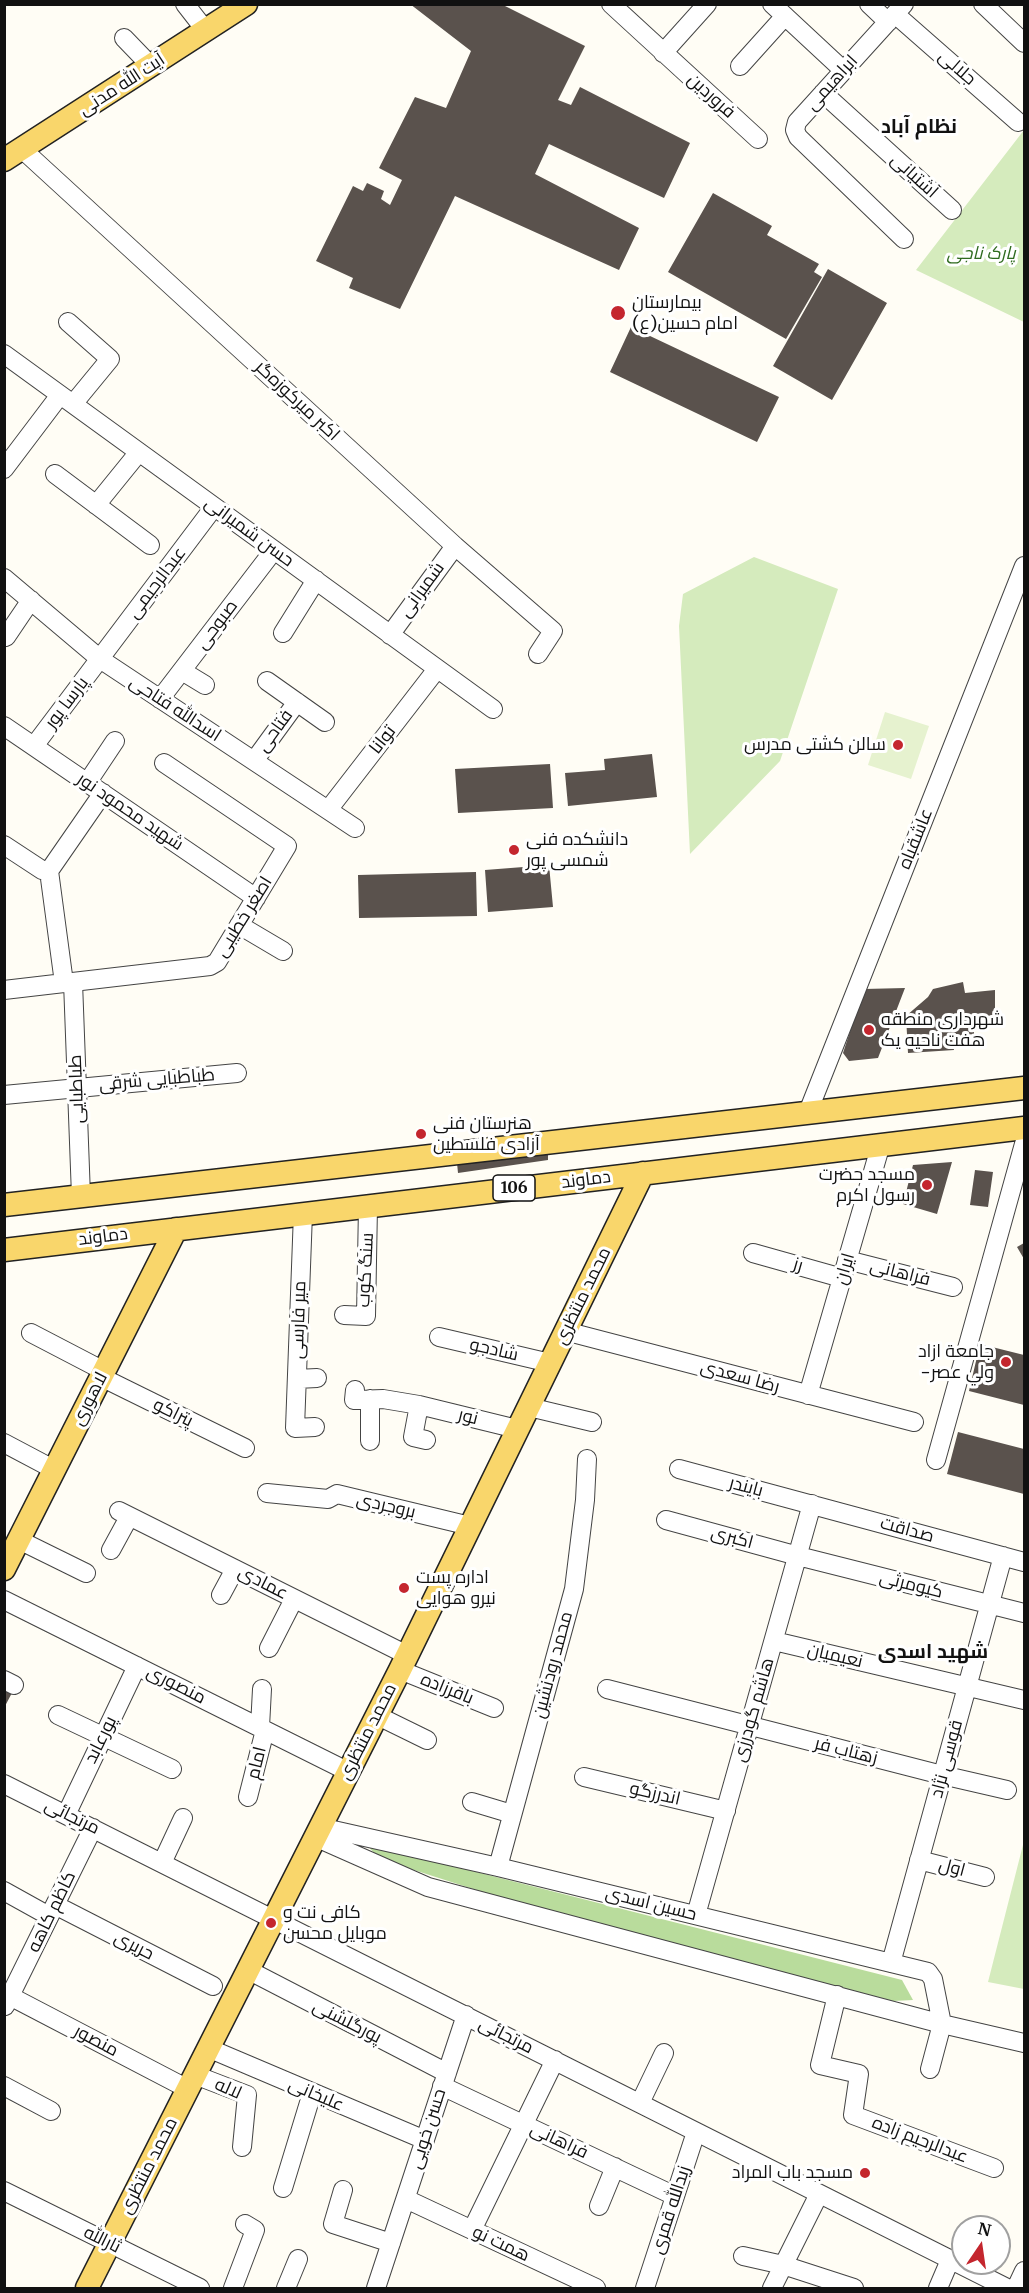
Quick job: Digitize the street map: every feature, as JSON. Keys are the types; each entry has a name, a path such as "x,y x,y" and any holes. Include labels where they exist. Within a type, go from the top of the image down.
{"main road":[{"name":"آیت الله مدنی","path":"13,154 206,31 248,7"},
{"name":"106","path":"4,1205 1024,1088"},
{"name":"دماوند","path":"4,1250 1024,1128"},
{"name":"محمد منتظری","path":"87,2289 403,1662 643,1173"},
{"name":"لاهوری","path":"4,1569 176,1228"}],"street":[{"path":"185,4 206,31"},
{"name":"فروردین","path":"611,4 758,139"},
{"path":"663,53 707,4"},
{"name":"جلالی","path":"869,4 896,14 1018,122"},
{"path":"982,4 1024,43"},
{"path":"740,66 778,10 843,70"},
{"name":"ابراهیمی","path":"896,14 796,122 795,130 798,137 904,239"},
{"path":"124,38 151,66"},
{"name":"آشتیانی","path":"823,93 952,210"},
{"name":"اکبر میرکوزه‌گر","path":"13,154 553,631 538,654"},
{"path":"4,469 67,399 110,359 68,322"},
{"name":"حسن شمیرانی","path":"6,357 493,709"},
{"path":"96,505 139,452"},
{"path":"55,474 150,545"},
{"name":"عبدالرحیمی","path":"100,659 214,507"},
{"name":"شمیرانی","path":"390,635 455,546"},
{"name":"صبوحی","path":"160,699 274,550"},
{"name":"عاشقباه","path":"808,1112 1024,566"},
{"name":"اسدالله فتاحی","path":"4,578 100,659 355,828"},
{"path":"283,633 316,580"},
{"path":"6,637 31,600"},
{"name":"پارسا پور","path":"34,746 100,659"},
{"name":"توانا","path":"328,810 437,669"},
{"path":"182,671 205,685"},
{"path":"267,681 325,722"},
{"name":"فتاحی","path":"254,761 297,702"},
{"name":"شهید محمود نور","path":"4,726 256,898"},
{"path":"4,845 42,870 49,871 95,788 115,741"},
{"name":"اصغر خطیبی","path":"4,990 210,966 217,962 287,846 164,763"},
{"name":"طباطبایی","path":"49,871 69,982 77,1088 81,1196"},
{"path":"239,925 283,951"},
{"name":"طباطبایی شرقی","path":"4,1095 237,1073"},
{"name":"ایران","path":"808,1395 881,1144"},
{"path":"936,1460 1024,1144"},
{"name":"سنگ کوب","path":"344,1315 366,1316 368,1206"},
{"name":"میر فارسی","path":"303,1213 295,1428 315,1427"},
{"name":"رز","path":"753,1253 845,1269"},
{"name":"فراهانی","path":"845,1269 953,1287"},
{"name":"رضا سعدی","path":"565,1331 915,1422"},
{"name":"پتراکو","path":"31,1333 103,1374 245,1448"},
{"name":"شادجو","path":"439,1337 550,1363"},
{"path":"297,1379 317,1378"},
{"name":"نور","path":"370,1441 370,1396 419,1405 517,1429"},
{"path":"419,1405 412,1437 426,1440"},
{"path":"529,1407 592,1422"},
{"path":"4,1443 55,1470"},
{"name":"محمد رودنشین","path":"498,1867 574,1589 585,1500 587,1460"},
{"name":"بایندر","path":"679,1469 812,1504"},
{"name":"بروجردی","path":"267,1493 328,1499 337,1494 470,1526"},
{"name":"صداقت","path":"812,1504 1024,1562"},
{"name":"هاشم گودرزی","path":"696,1915 812,1504"},
{"name":"عمادی","path":"111,1550 124,1514 294,1599 403,1662"},
{"name":"اکبری","path":"666,1520 798,1556"},
{"path":"19,1540 86,1574"},
{"name":"کیومرثی","path":"798,1556 1024,1613"},
{"name":"قوسی نژاد","path":"891,1963 1003,1556"},
{"path":"221,1595 235,1569"},
{"path":"269,1648 294,1599"},
{"name":"منصوری","path":"4,1600 347,1771"},
{"name":"نعیمیان","path":"774,1641 1024,1700"},
{"name":"باقرزاده","path":"403,1662 494,1708"},
{"name":"پورعابد","path":"66,1815 137,1666"},
{"name":"امام","path":"248,1797 262,1729 262,1689"},
{"name":"زهتاب فر","path":"607,1689 1006,1790"},
{"path":"58,1715 172,1770"},
{"path":"376,1715 428,1740"},
{"name":"اندرزگو","path":"584,1778 726,1811"},
{"name":"مرتجائی","path":"4,1784 1007,2289"},
{"path":"472,1802 512,1814"},
{"path":"162,1863 183,1818"},
{"name":"کاظم کاهه","path":"6,1998 93,1828"},
{"path":"317,1832 428,1887 942,2024 1024,2043"},
{"name":"حسین اسدی","path":"317,1832 498,1867 928,1972 933,1980 942,2024"},
{"name":"اول","path":"919,1860 985,1877"},
{"name":"حریری","path":"4,1891 213,1986"},
{"name":"پورگلشنی","path":"248,1970 445,2079"},
{"name":"عبدالرحیم زاده","path":"837,1995 820,2065 859,2073 853,2115 994,2168"},
{"name":"منصور","path":"6,1998 191,2082"},
{"name":"حسن خویی","path":"376,2289 465,2015"},
{"path":"930,2069 942,2024"},
{"name":"علیخانی","path":"208,2048 425,2140"},
{"path":"640,2103 664,2053"},
{"path":"472,2230 555,2060"},
{"name":"فراهانی","path":"445,2079 524,2124 675,2196"},
{"name":"لاله","path":"191,2082 247,2095 242,2147"},
{"path":"4,2086 51,2111"},
{"path":"283,2188 312,2093"},
{"name":"زیدالله قمری","path":"645,2289 696,2132"},
{"path":"599,2206 615,2168"},
{"path":"343,2190 333,2224 391,2243"},
{"path":"772,2289 819,2194"},
{"name":"ثارالله","path":"6,2197 110,2244 200,2289"},
{"name":"همت نو","path":"406,2199 596,2289"},
{"path":"233,2289 255,2230 245,2224"},
{"path":"743,2256 783,2265 854,2289"},
{"path":"286,2289 298,2259"},
{"path":"938,2289 950,2260"},
{"path":"1016,2289 1024,2271"}],"green space":[{"name":"پارک ناجی","path":"1024,130 1024,322 916,270"},
{"path":"754,557 838,589 780,761 690,854 679,626 683,594"},
{"name":"سالن کشتی مدرس","path":"885,712 929,726 911,779 868,765"},
{"path":"1024,1841 1024,1989 988,1982"},
{"path":"366,1844 902,1980 913,2000 893,2001 495,1896 389,1862 375,1854"}],"building":[{"path":"410,4 501,4 585,46 558,100 571,105 580,87 690,143 664,198 549,144 535,174 639,228 619,270 455,196 400,309 349,288 353,278 316,261 353,186 363,191 367,183 384,191 381,199 390,205 402,180 379,168 415,97 446,108 471,51"},
{"path":"713,193 772,226 767,235 819,264 814,272 822,277 786,339 668,272"},
{"path":"828,269 887,303 832,400 773,366"},
{"path":"631,327 779,397 757,442 610,372"},
{"path":"652,754 657,797 568,806 565,773 605,770 604,759"},
{"path":"550,764 553,808 458,813 455,769"},
{"path":"549,865 553,907 488,912 485,870"},
{"path":"476,872 477,916 359,918 358,875"},
{"path":"963,982 965,993 995,990 995,1020 974,1020 974,1036 952,1039 954,1050 908,1053 906,1016 928,997 933,989"},
{"path":"905,988 878,1058 849,1061 843,1053 864,989"},
{"path":"548,1153 548,1160 458,1173 457,1163"},
{"name":"مسجد حضرت رسول اکرم","path":"952,1162 937,1214 903,1204 913,1165"},
{"path":"975,1170 993,1172 988,1207 970,1205"},
{"path":"1024,1243 1024,1259 1017,1247"},
{"path":"980,1344 1024,1355 1024,1405 969,1391"},
{"path":"958,1432 1024,1449 1024,1494 947,1474"},
{"path":"4,1685 14,1689 4,1708"}],"place":[{"name":"بیمارستان امام حسین(ع)","path":"618,313"},
{"name":"سالن کشتی مدرس","path":"898,745"},
{"name":"دانشکده فنی شمسی پور","path":"514,850"},
{"name":"شهرداری منطقه هفت ناحیه یک","path":"869,1030"},
{"name":"هنرستان فنی آزادی فلسطین","path":"421,1134"},
{"name":"مسجد حضرت رسول اکرم","path":"927,1185"},
{"name":"جامعة ازاد -ولي عصر","path":"1006,1362"},
{"name":"اداره پست نیرو هوایی","path":"404,1588"},
{"name":"کافی نت و موبایل محسن","path":"271,1923"},
{"name":"مسجد باب المراد","path":"865,2173"}],"district":[{"name":"نظام آباد","path":"919,127"},
{"name":"شهید اسدی","path":"933,1652"}]}
